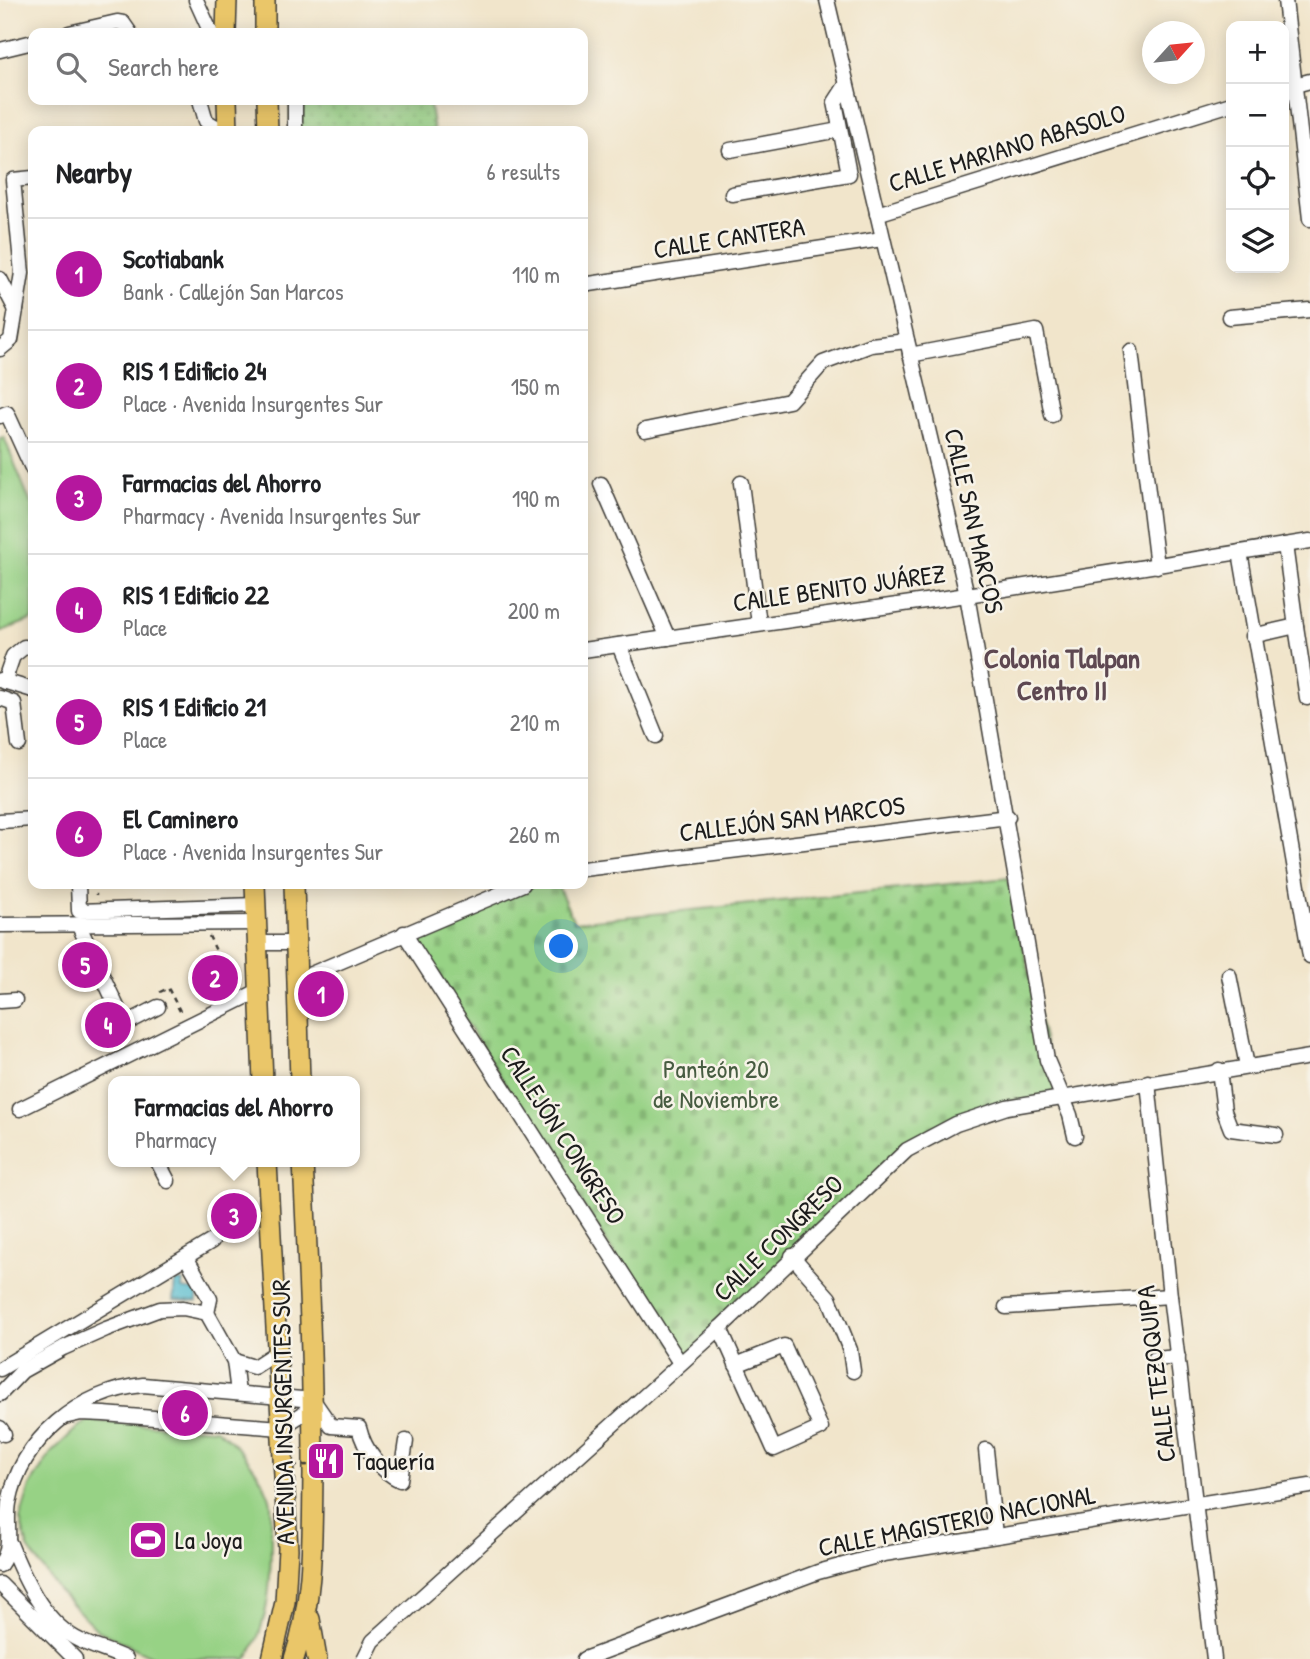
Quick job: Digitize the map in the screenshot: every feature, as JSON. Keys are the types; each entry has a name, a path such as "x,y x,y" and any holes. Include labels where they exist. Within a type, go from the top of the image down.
{"main road":[{"path":"226,28 227,0"},
{"path":"265,0 265,28"},
{"path":"226,126 227,105"},
{"path":"267,105 268,126"},
{"path":"255,889 263,1076"},
{"path":"294,889 300,1076"},
{"name":"AVENIDA INSURGENTES SUR","path":"267,1167 288,1581 272,1659"},
{"name":"AVENIDA INSURGENTES SUR","path":"294,1659 310,1584 313,1400 303,1167"},
{"path":"310,1584 310,1633 317,1659"}],"street":[{"path":"196,0 209,28"},
{"name":"CALLE SAN MARCOS","path":"827,0 967,595 1008,817 1047,1060 1075,1136"},
{"path":"1285,0 1289,84"},
{"path":"91,28 117,22 123,23 126,28"},
{"path":"0,50 28,43"},
{"path":"1310,81 1289,87 1310,219"},
{"path":"732,194 849,174 835,102 846,85"},
{"path":"201,105 206,121 216,126"},
{"path":"295,105 295,126"},
{"name":"CALLE MARIANO ABASOLO","path":"877,214 1226,106"},
{"path":"730,150 839,130"},
{"path":"0,349 12,340 22,273 7,181 28,179"},
{"name":"CALLE CANTERA","path":"588,284 882,239"},
{"path":"0,279 16,310"},
{"path":"1229,317 1310,310"},
{"path":"645,430 789,401 823,363 871,345 908,348 1036,331 1052,415"},
{"path":"1131,351 1157,566"},
{"path":"0,416 7,413 28,459"},
{"path":"741,483 760,624"},
{"path":"601,484 668,638"},
{"name":"CALLE BENITO JUÁREZ","path":"588,649 967,595 1310,541"},
{"path":"1285,545 1307,698"},
{"path":"1240,552 1252,636 1310,956"},
{"path":"1252,636 1296,626"},
{"path":"620,645 656,736"},
{"path":"28,647 24,647 13,656 2,681 28,689"},
{"path":"0,698 14,703 19,744"},
{"name":"CALLEJÓN SAN MARCOS","path":"588,868 1008,817"},
{"path":"0,821 28,819"},
{"path":"78,889 79,911 257,914"},
{"path":"297,980 511,889"},
{"path":"0,925 79,926 257,914"},
{"path":"79,926 125,1024 157,1000"},
{"name":"CALLEJÓN CONGRESO","path":"404,933 680,1363"},
{"path":"258,943 295,943"},
{"path":"1229,975 1247,1066"},
{"path":"20,1109 260,990"},
{"path":"0,1001 15,1000"},
{"name":"CALLE CONGRESO","path":"364,1659 373,1641 720,1328 792,1256 906,1150 956,1124 1007,1107 1310,1057"},
{"path":"1219,1070 1224,1111 1231,1129 1276,1135"},
{"name":"CALLE TEZOQUIPA","path":"1149,1082 1170,1296 1214,1659"},
{"path":"161,1167 169,1181"},
{"path":"0,1369 212,1241"},
{"path":"792,1256 829,1298 850,1350 853,1371"},
{"path":"186,1257 210,1299 207,1313 236,1364 237,1393"},
{"path":"1006,1307 1170,1296"},
{"path":"0,1394 22,1371 63,1348 106,1329 160,1309 183,1308 207,1313"},
{"path":"720,1328 736,1365 774,1448 821,1428 784,1346 736,1365"},
{"path":"236,1364 254,1367 277,1352"},
{"path":"1155,1359 1178,1357"},
{"path":"126,1659 76,1639 60,1626 31,1591 10,1544 4,1509 24,1464 43,1435 60,1419 90,1399 117,1388 143,1385 313,1400"},
{"path":"60,1419 81,1413 281,1428 304,1413 313,1400"},
{"path":"313,1400 331,1426 359,1428 363,1444 389,1475 400,1480 406,1441"},
{"path":"986,1450 995,1535"},
{"name":"CALLE MAGISTERIO NACIONAL","path":"584,1659 818,1572 884,1554 1310,1486"},
{"path":"0,1566 10,1544"},
{"path":"0,1584 75,1659"}],"path":[{"path":"95,889 96,910"},
{"path":"204,927 234,988 223,993"},
{"path":"157,1000 168,988 180,1013 190,1008"},
{"path":"273,1467 325,1464"}],"green space":[{"path":"290,105 430,105 433,126 291,126"},
{"path":"4,437 28,497 28,621 0,632 0,438"},
{"name":"Panteón 20 de Noviembre","path":"1008,878 1057,1098 1004,1108 905,1150 682,1360 411,936 526,889 559,889 574,922"},
{"name":"La Joya","path":"89,1421 216,1429 240,1450 254,1468 271,1503 271,1561 268,1596 261,1629 246,1659 157,1659 97,1630 59,1591 28,1548 20,1519 30,1486 51,1453 79,1426"}],"water":[{"path":"175,1281 183,1281 182,1289 198,1291 197,1302 173,1300"}],"place":[{"name":"RIS 1 Edificio 21","path":"85,965"},
{"name":"RIS 1 Edificio 24","path":"215,978"},
{"name":"Scotiabank","path":"321,994"},
{"name":"RIS 1 Edificio 22","path":"108,1025"},
{"name":"Farmacias del Ahorro","path":"234,1216"},
{"name":"El Caminero","path":"185,1413"},
{"name":"Taquería","path":"326,1461"},
{"name":"La Joya","path":"148,1540"}],"district":[{"name":"Colonia Tlalpan Centro II","path":"1062,674"}]}
